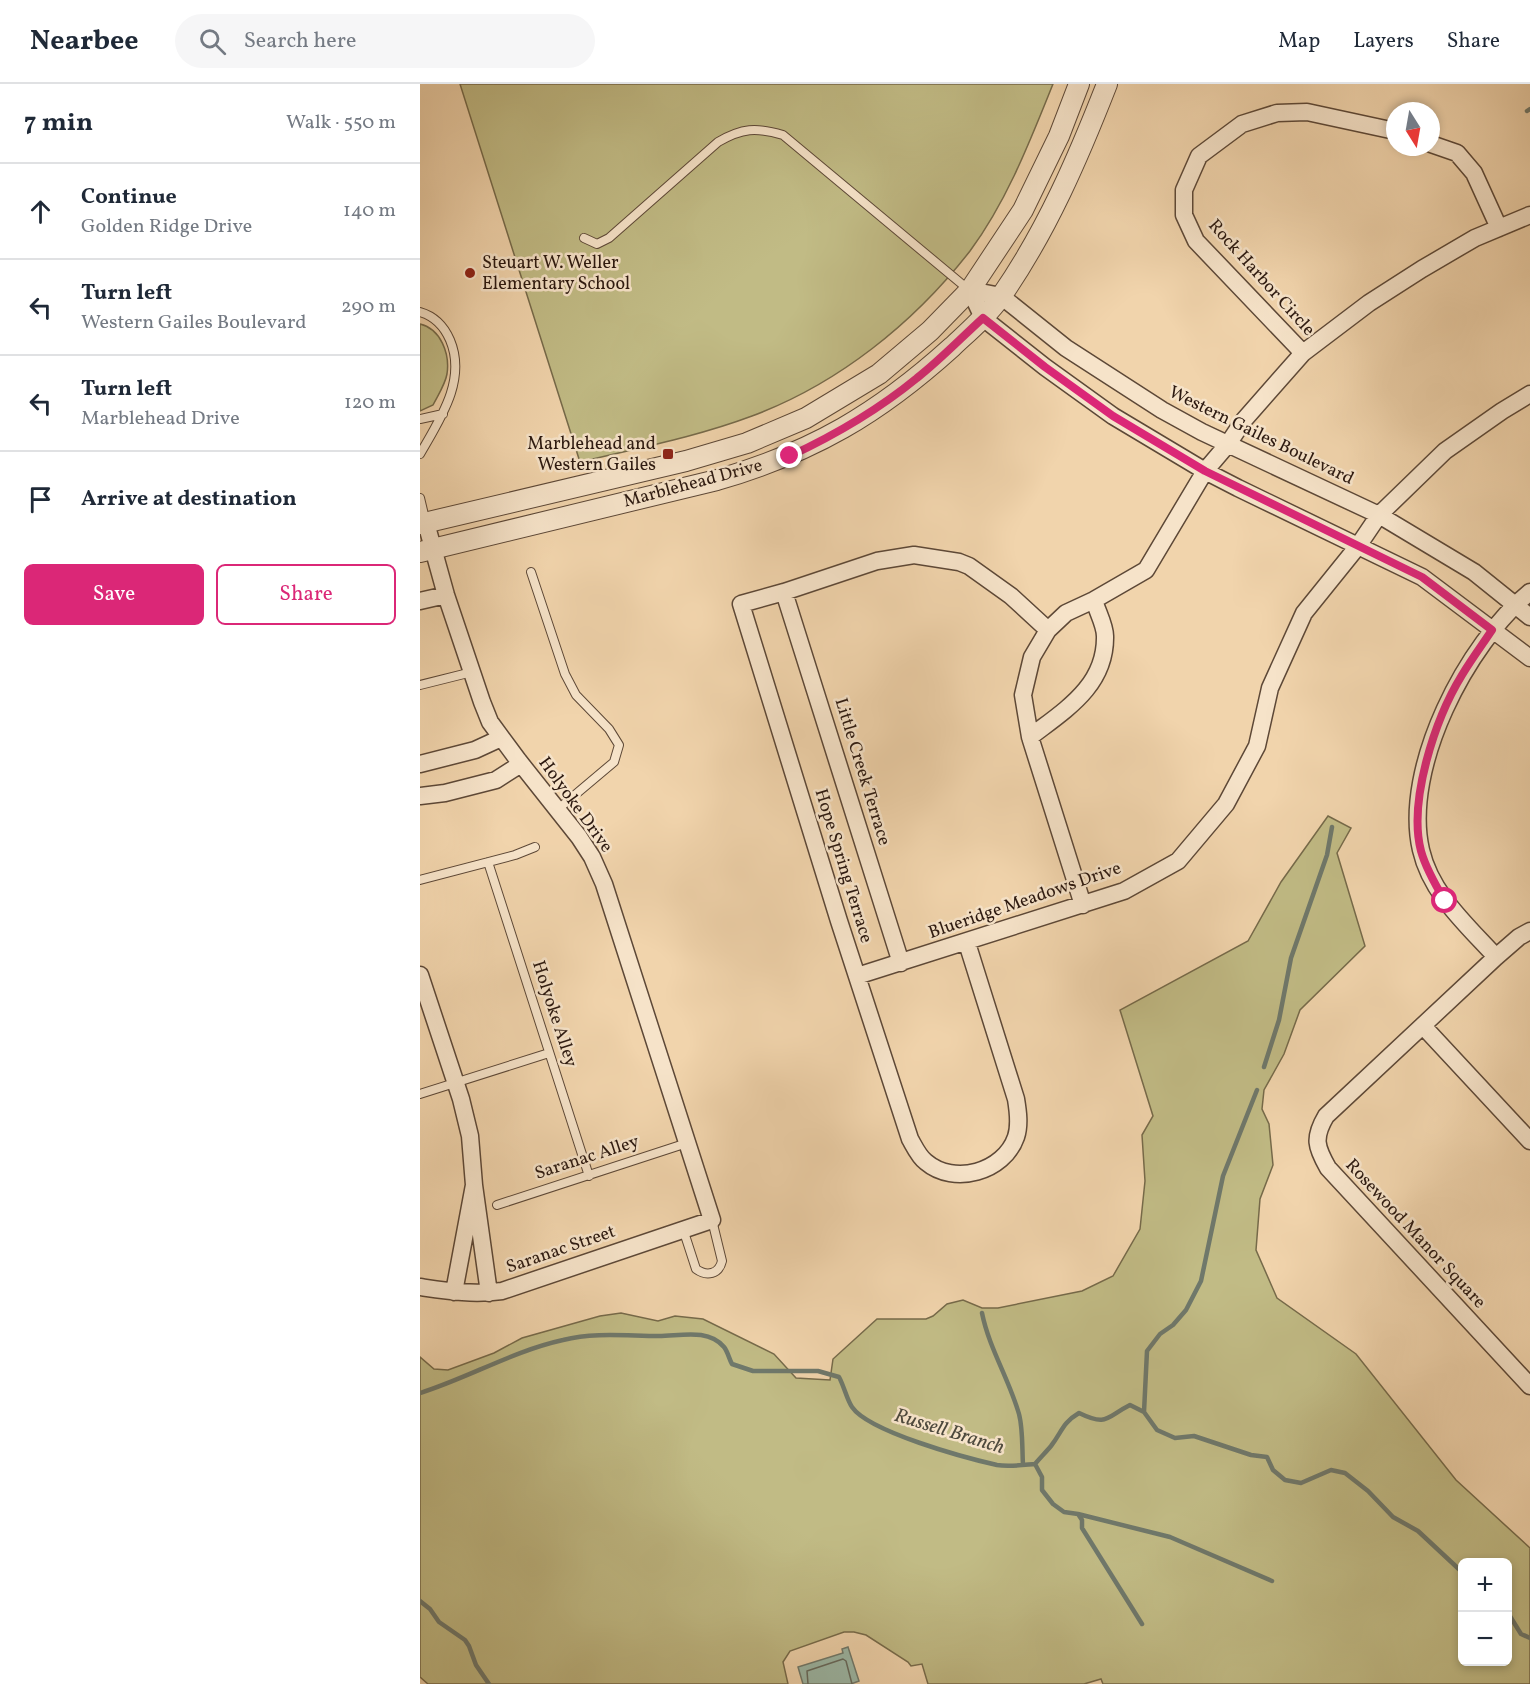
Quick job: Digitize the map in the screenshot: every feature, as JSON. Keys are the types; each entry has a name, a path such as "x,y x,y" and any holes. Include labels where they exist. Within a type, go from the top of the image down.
{"street":[{"name":"Marblehead Drive","path":"423,524 696,459 747,443 779,431 834,403 879,374 930,331 969,290 1023,210 1059,136 1079,84"},
{"name":"Marblehead Drive","path":"426,551 758,468 790,456 847,426 894,396 919,377 983,318 1001,296 1046,223 1064,188 1107,84"},
{"name":"Rock Harbor Circle","path":"1303,353 1196,241 1184,215 1184,190 1199,156 1242,124 1277,113 1307,112 1386,129"},
{"path":"1440,147 1457,153 1474,173 1499,228"},
{"path":"1083,904 1030,737 1023,695 1032,657 1048,630 1066,613 1094,600 1146,570 1205,471 1228,444 1244,420 1303,353 1369,303 1431,264 1475,238 1530,215"},
{"name":"Western Gailes Boulevard","path":"969,290 1001,296 1066,348 1162,410 1228,444 1379,515 1474,572 1530,617"},
{"path":"969,290 983,318 1045,367 1113,416 1205,471 1422,577 1530,658"},
{"name":"Blueridge Meadows Drive","path":"857,976 967,943 1124,891 1178,861 1226,804 1257,746 1270,688 1304,613 1358,546 1379,515 1445,451 1530,394"},
{"name":"Holyoke Drive","path":"423,524 426,551 446,595 490,722 592,857 604,884 712,1220"},
{"name":"Hope Spring Terrace","path":"967,943 1016,1099 1018,1114 1016,1137 1007,1152 995,1165 982,1171 956,1173 936,1169 924,1161 910,1139 741,604 877,561 914,555 959,562 969,566 1011,596 1048,630"},
{"name":"Little Creek Terrace","path":"784,592 901,963"},
{"path":"1496,957 1445,901 1436,886 1421,851 1417,810 1424,770 1441,720 1460,677 1492,630 1515,604 1530,592"},
{"path":"420,602 446,595"},
{"path":"1030,737 1076,701 1098,675 1105,634 1094,600"},
{"path":"420,764 475,750 501,738"},
{"path":"420,796 445,793 496,780 521,764"},
{"name":"Rosewood Manor Square","path":"1530,931 1519,937 1496,957 1326,1116 1317,1132 1318,1151 1328,1168 1530,1386"},
{"path":"420,975 470,1136 474,1185 489,1293"},
{"path":"1423,1026 1530,1141"},
{"path":"453,1292 474,1185"},
{"name":"Saranac Street","path":"420,1287 453,1292 489,1293 511,1288 712,1220"}],"lane":[{"path":"584,238 597,244 609,238 718,142 734,133 749,129 765,130 783,135 969,290"},
{"path":"420,312 436,320 446,330 454,350 457,367 453,388 443,414 420,454"},
{"path":"420,419 443,414"},
{"path":"420,498 423,524"},
{"path":"531,572 565,674 576,695 609,729 619,745 614,762 558,810"},
{"path":"420,685 472,672"},
{"path":"420,880 535,847"},
{"name":"Holyoke Alley","path":"488,862 589,1176"},
{"path":"420,1094 549,1053"},
{"name":"Saranac Alley","path":"497,1205 687,1143"},
{"path":"683,1229 696,1269 712,1274 717,1271 722,1261 712,1220"}],"shaded area":[{"path":"460,84 1053,84 1017,170 995,212 970,251 924,303 872,348 844,369 814,387 752,416 688,436 580,462"},
{"path":"420,324 434,331 439,337 448,366 445,382 433,405 420,411"},
{"path":"1328,816 1351,828 1337,853 1365,946 1300,1010 1284,1054 1264,1090 1262,1109 1269,1124 1273,1165 1260,1199 1256,1250 1277,1298 1356,1354 1456,1480 1530,1548 1530,1684 1103,1684 1101,1679 1084,1684 928,1684 922,1664 911,1666 866,1635 854,1632 844,1632 790,1651 783,1662 788,1684 428,1684 420,1677 420,1357 434,1369 448,1370 494,1353 522,1338 600,1316 621,1313 658,1321 675,1316 703,1319 774,1354 796,1378 830,1380 833,1359 877,1319 926,1319 947,1304 963,1300 982,1308 998,1308 1082,1291 1113,1276 1140,1229 1145,1181 1142,1135 1153,1116 1120,1010 1248,941 1281,882"}],"water":[{"path":"848,1647 859,1681 851,1684 803,1684 798,1667 843,1653 842,1649"}],"waterway":[{"path":"1264,1067 1279,1020 1291,958 1327,855 1332,827"},
{"path":"1144,1412 1147,1351 1160,1334 1173,1325 1186,1310 1201,1281 1223,1176 1257,1090"},
{"path":"982,1313 989,1339 1019,1414 1023,1465"},
{"name":"Russell Branch","path":"420,1393 526,1351 563,1340 599,1335 693,1334 710,1337 717,1341 725,1349 732,1364 753,1371 818,1371 839,1377 852,1407 877,1426 919,1443 997,1465 1035,1464 1066,1424 1079,1413 1102,1420 1130,1405 1144,1412 1157,1430 1175,1438 1194,1436 1251,1455 1267,1457 1273,1470 1285,1480 1301,1483 1331,1470 1345,1473 1368,1491 1393,1517 1418,1531 1458,1568"},
{"path":"1035,1464 1042,1477 1042,1490 1053,1504 1064,1512 1078,1514 1082,1520 1082,1528 1142,1624"},
{"path":"1078,1514 1170,1537 1272,1581"},
{"path":"420,1601 430,1609 439,1622 465,1640 476,1665 489,1684"},
{"name":"Russell Branch","path":"1512,1619 1521,1634 1530,1638"}],"place":[{"name":"Steuart W. Weller Elementary School","path":"470,273"},
{"name":"Marblehead and Western Gailes","path":"668,454"}],"route":[{"path":"790,456 847,426 894,396 919,377 983,318 1010,341 1113,416 1150,436 1205,471 1422,577 1492,630 1460,677 1441,720 1424,770 1417,810 1421,851 1445,901"}]}
